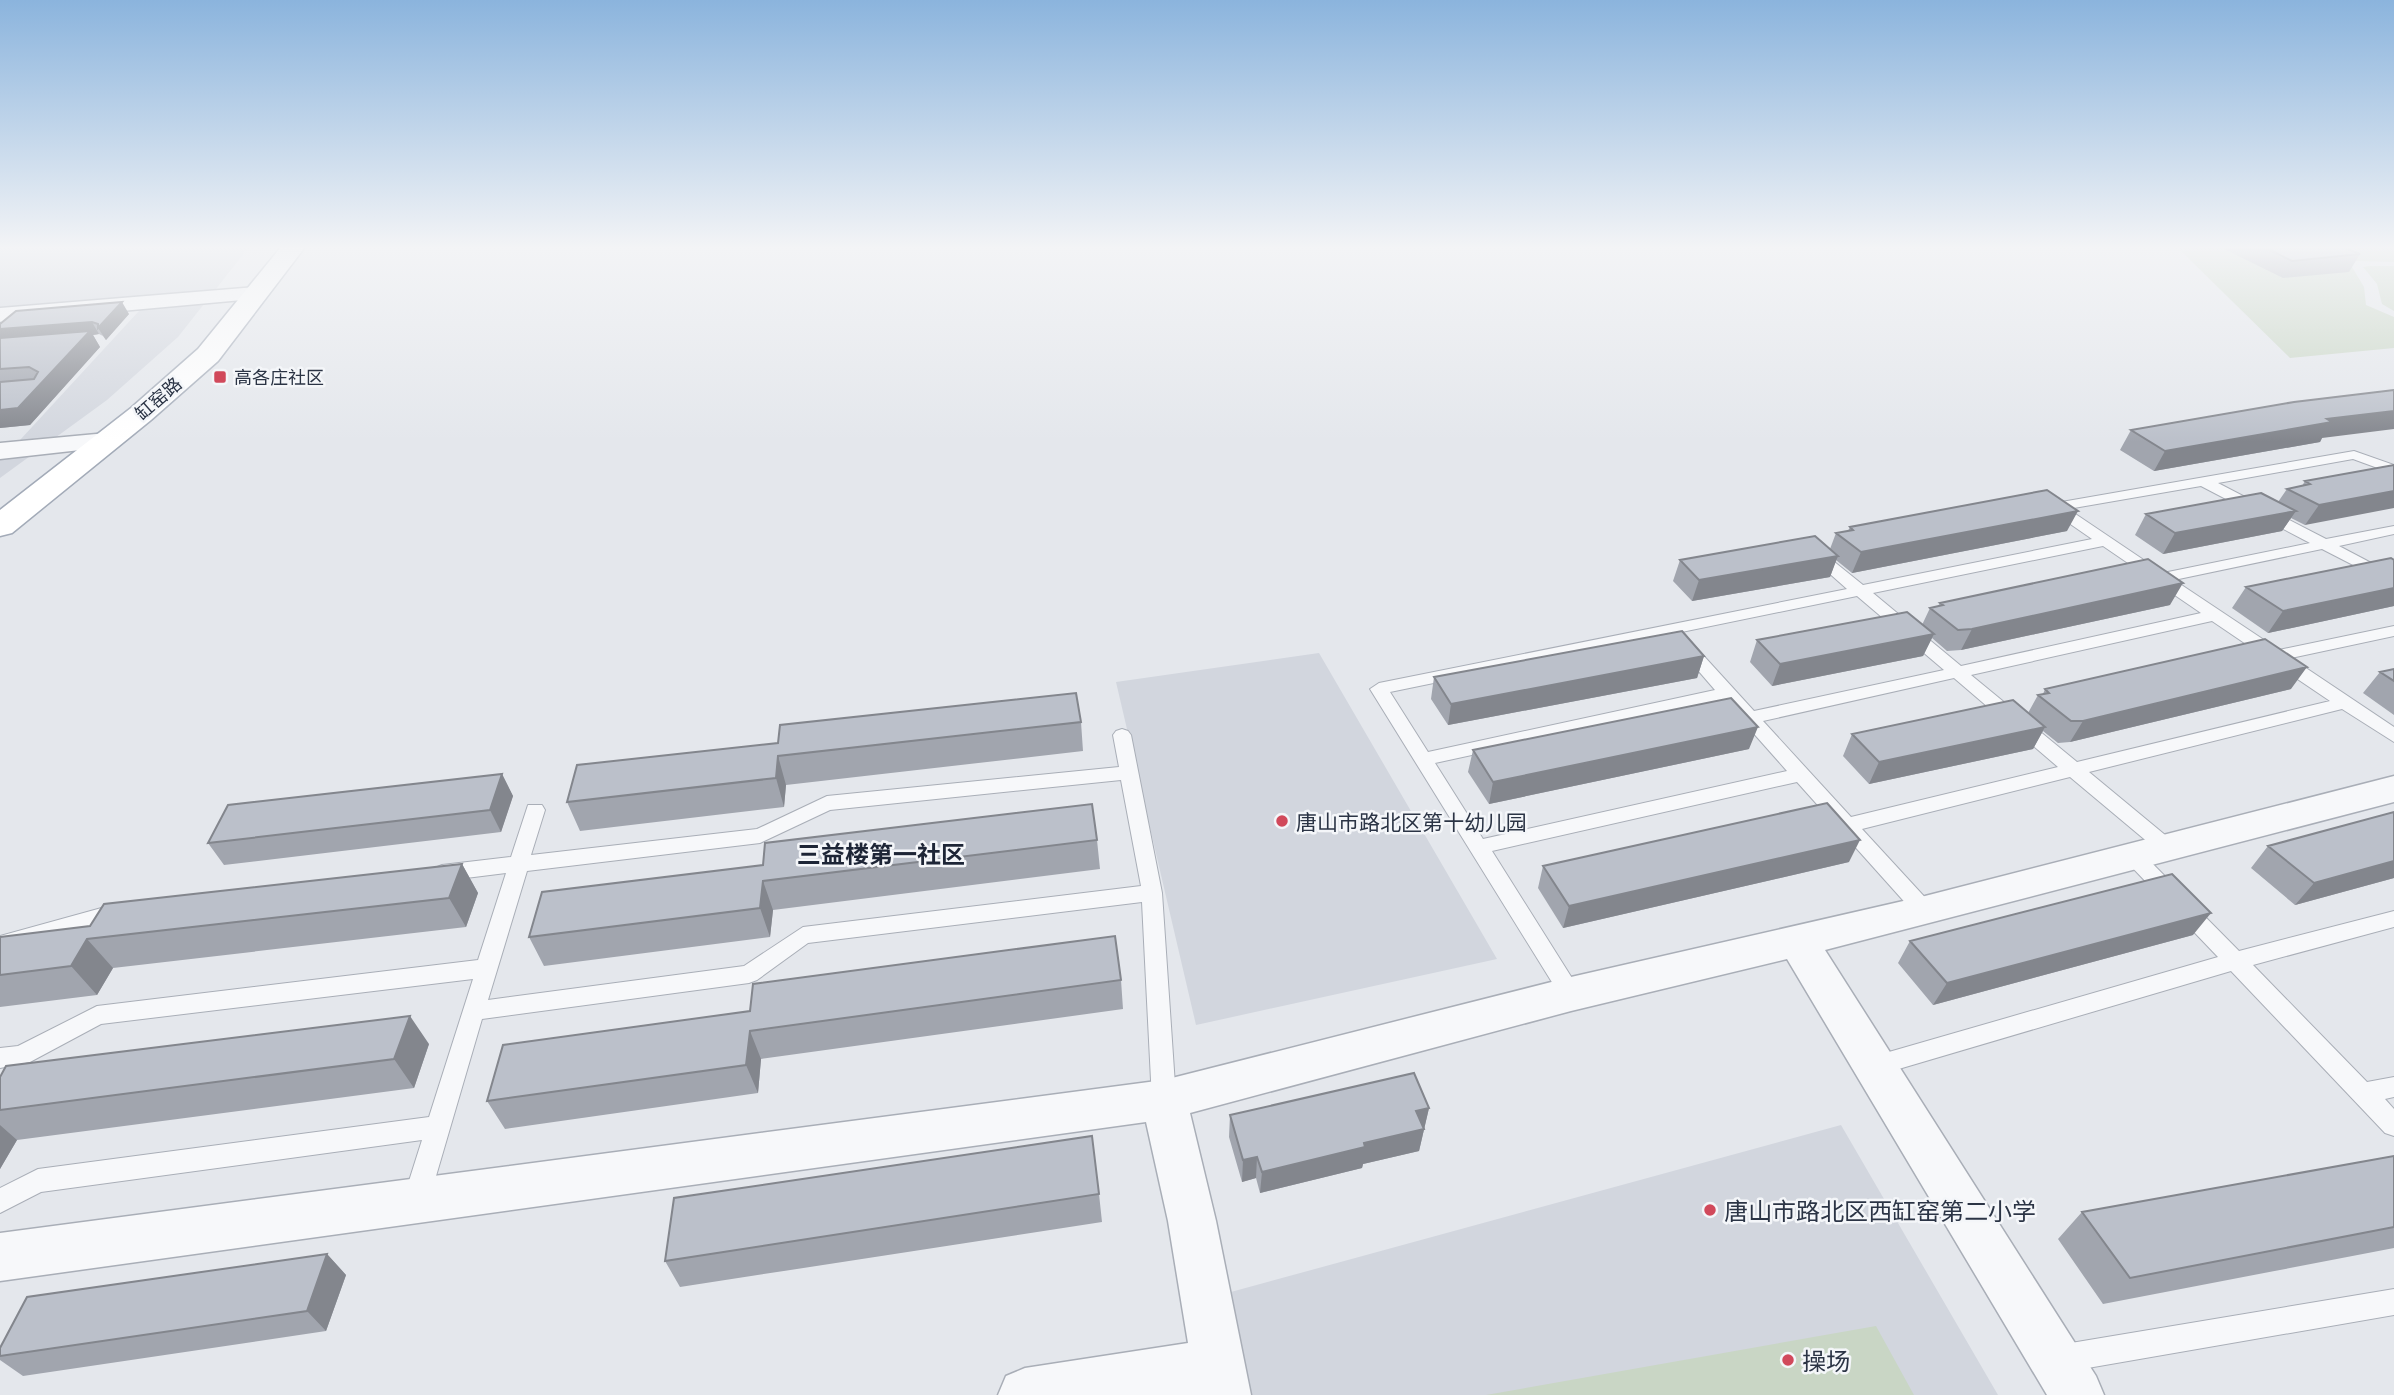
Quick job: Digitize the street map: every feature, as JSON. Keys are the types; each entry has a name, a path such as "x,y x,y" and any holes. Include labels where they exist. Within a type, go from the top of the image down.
{"main road":[{"name":"缸窑路","path":"0,526 107,441 208,355 241,312"}],"street":[{"path":"4,321 36,312"},
{"path":"0,451 107,441"},
{"path":"0,1257 1164,1100 1571,994 1925,911 2394,789"},
{"path":"1798,942 2066,1377"},
{"path":"1025,1395 1221,1380 1192,1221 1164,1100"}],"lane":[{"path":"2394,470 2354,455 2055,507 2394,736"},
{"path":"2203,481 2394,581"},
{"path":"2161,578 2394,530"},
{"path":"1571,994 1379,689 2105,541"},
{"path":"1817,555 2073,770 2151,852 2236,961 2394,1125"},
{"path":"1751,718 2215,615"},
{"path":"1670,630 1925,911"},
{"path":"2276,656 2394,631"},
{"path":"1423,759 1728,693"},
{"path":"1849,825 2344,703"},
{"path":"1122,735 1152,893 1164,1100"},
{"path":"422,875 760,836 827,803 1131,772"},
{"path":"1479,847 1802,774"},
{"path":"416,1200 535,810"},
{"path":"473,1011 749,974 803,934 1152,893"},
{"path":"0,944 135,907"},
{"path":"1875,1066 2236,961 2394,919"},
{"path":"0,1058 22,1055 97,1015 487,968"},
{"path":"2363,1093 2394,1087"},
{"path":"0,1200 38,1181 439,1126"},
{"path":"2066,1377 2394,1301"}],"shaded area":[{"path":"138,312 198,312 178,337 107,400 0,478 0,454 8,453"},
{"name":"唐山市路北区第十幼儿园","path":"1319,653 1497,959 1196,1025 1116,682"},
{"name":"唐山市路北区西缸窑第二小学","path":"1841,1125 1998,1395 1238,1395 1220,1295"}],"green space":[{"path":"2243,312 2383,312 2394,317 2394,348 2290,358"},
{"name":"操场","path":"1876,1326 1914,1395 1486,1395"}],"building":[{"path":"15,312 113,312 98,328 98,324 92,322 0,329 0,324"},
{"path":"90,331 18,408 0,410 0,382 34,379 38,372 29,367 0,369 0,338"},
{"path":"2394,390 2394,411 2327,419 2332,422 2165,451 2131,430 2294,402"},
{"path":"2394,465 2394,491 2319,505 2287,489 2310,484 2305,481"},
{"path":"2047,490 2078,511 1861,552 1836,533 1853,530 1850,527"},
{"path":"2261,493 2296,511 2175,533 2146,514"},
{"path":"1815,536 1838,556 1699,580 1680,560"},
{"path":"2391,558 2394,560 2394,588 2283,611 2246,587"},
{"path":"2148,559 2183,583 1972,629 1958,630 1930,608 1943,605 1940,603"},
{"path":"1907,612 1934,634 1780,664 1757,640"},
{"path":"1682,631 1704,656 1451,704 1434,677"},
{"path":"2265,639 2307,667 2083,721 2071,721 2038,695 2049,693 2045,689"},
{"path":"2394,669 2394,681 2380,672"},
{"path":"1076,693 1081,722 778,756 776,778 567,802 577,765 778,743 780,725"},
{"path":"1731,698 1758,727 1493,782 1473,750"},
{"path":"2013,700 2045,727 1879,762 1852,734"},
{"path":"502,774 490,810 208,843 228,805"},
{"path":"1827,803 1860,840 1569,906 1543,866"},
{"path":"1092,804 1097,840 763,881 760,908 529,937 542,892 763,865 765,843"},
{"path":"2394,812 2394,861 2314,883 2268,846"},
{"path":"462,864 449,898 87,939 71,966 0,975 0,937 90,926 104,904"},
{"path":"2172,874 2211,913 1947,983 1910,941"},
{"path":"1115,936 1121,980 750,1031 746,1065 487,1101 503,1045 750,1011 753,984"},
{"path":"410,1016 394,1059 0,1110 0,1077 6,1066"},
{"path":"1414,1073 1429,1108 1416,1111 1424,1129 1364,1143 1365,1147 1262,1172 1257,1157 1243,1160 1230,1115"},
{"path":"1092,1136 1099,1194 665,1261 674,1198"},
{"path":"2394,1156 2394,1227 2130,1278 2082,1212"},
{"path":"327,1254 307,1311 0,1356 0,1348 27,1297"}],"place":[{"name":"高各庄社区","path":"220,377"},
{"name":"唐山市路北区第十幼儿园","path":"1282,821"},
{"name":"唐山市路北区西缸窑第二小学","path":"1710,1210"},
{"name":"操场","path":"1788,1360"}],"district":[{"name":"三益楼第一社区","path":"881,853"}]}
